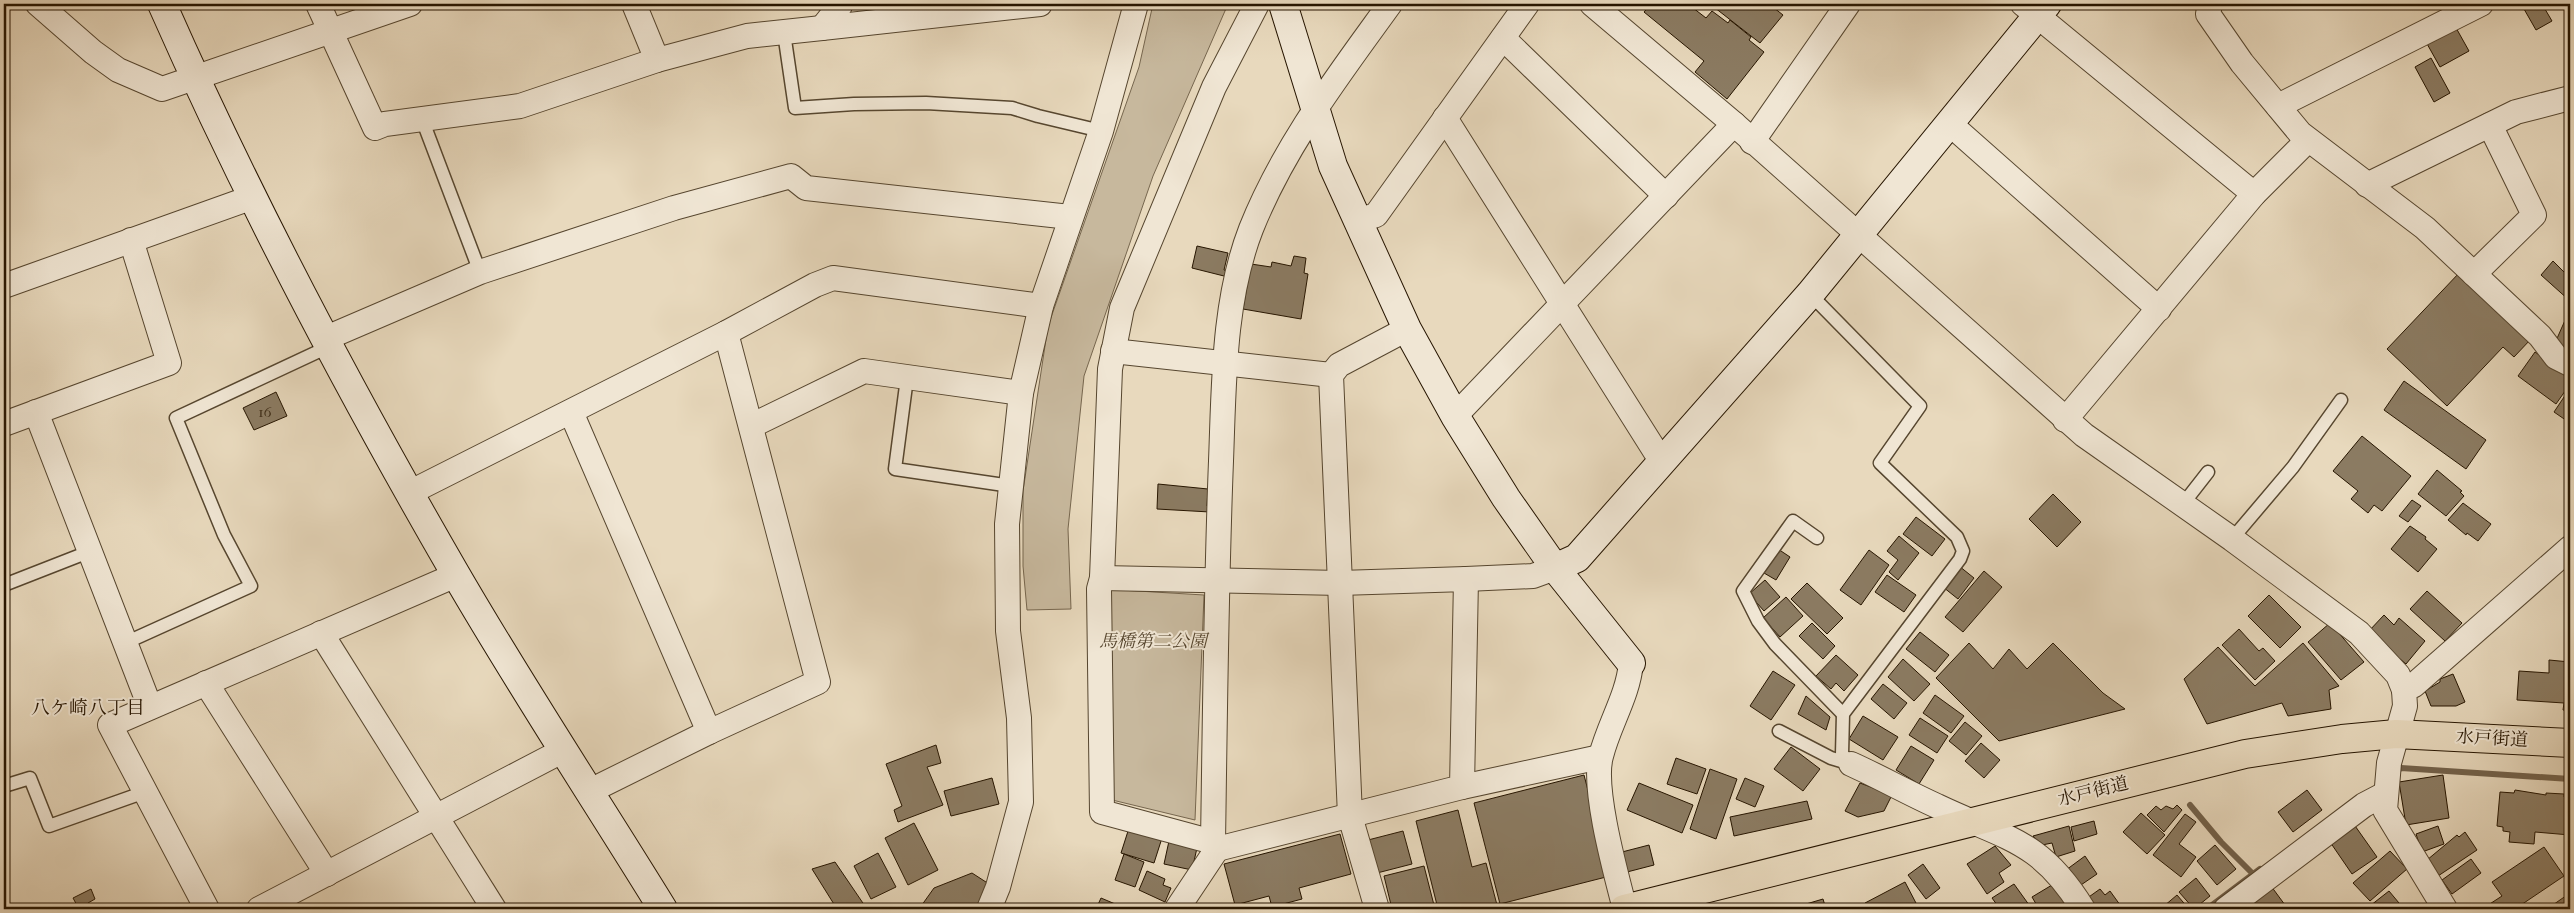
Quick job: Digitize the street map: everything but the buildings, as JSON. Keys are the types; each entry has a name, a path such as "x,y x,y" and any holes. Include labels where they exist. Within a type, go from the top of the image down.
{"highway":[{"name":"水戸街道","path":"1625,909 2245,754 2332,740 2396,734 2570,743"}],"street":[{"path":"38,4 93,52 118,70 162,89 194,76 410,4"},
{"path":"162,4 194,76 326,343 456,575 663,909"},
{"path":"318,4 375,128 386,124 520,106 657,60 747,36 1040,4"},
{"path":"634,4 657,60"},
{"path":"822,28 841,4"},
{"path":"989,909 998,887 1021,802 1019,718 1008,632 1007,524 1021,394 1042,306 1070,217 1101,130 1136,4"},
{"path":"1257,4 1214,87 1122,308 1113,351 1108,392 1102,578 1099,599 1102,812 1215,845 1350,816 1462,787 1600,757"},
{"path":"1283,4 1314,110 1333,166 1407,329 1455,416 1506,498 1555,568 1631,663 1630,681 1600,757 1598,783 1625,909"},
{"path":"1178,909 1215,845 1216,580 1226,364 1236,278 1250,231 1273,177 1314,110 1390,4"},
{"path":"1358,221 1376,215 1527,4"},
{"path":"1592,4 1734,124 2065,420 2232,539 2359,633 2398,675 2404,690 2405,706 2396,734 2387,782 2385,810 2445,909"},
{"path":"1752,142 1848,4"},
{"path":"2210,4 2208,14 2242,63 2308,140 2425,228 2540,336 2556,357 2570,364"},
{"path":"2278,106 2481,4"},
{"path":"1102,578 1340,583 1466,579 1534,576 1577,558 1810,294 1950,124 2036,8 2254,194"},
{"path":"1503,38 1666,196"},
{"path":"2368,184 2516,112 2570,98"},
{"path":"1445,118 1563,302 1662,462"},
{"path":"1455,416 1734,124"},
{"path":"1950,124 2159,309"},
{"path":"2474,274 2534,215 2490,125"},
{"path":"2065,420 2254,194 2308,140"},
{"path":"326,343 480,272 674,208 791,176 806,188 1070,217"},
{"path":"4,286 253,197"},
{"path":"4,424 170,363 130,240"},
{"path":"409,492 726,333 815,285 833,278 1042,306"},
{"path":"1377,909 1350,816 1331,375 1339,366 1407,329"},
{"path":"590,792 709,732 818,682 726,333"},
{"path":"1113,351 1331,375"},
{"path":"751,426 864,371 1021,394"},
{"path":"36,412 150,707"},
{"path":"571,412 709,732"},
{"path":"2404,690 2414,685 2570,548"},
{"path":"207,909 110,725 456,575"},
{"path":"1462,787 1466,579"},
{"path":"321,633 494,909"},
{"path":"206,683 327,874"},
{"path":"259,909 564,750"},
{"path":"1851,764 1972,821 2014,838 2037,853 2058,872 2083,909"},
{"path":"2226,909 2364,805 2387,782"}],"lane":[{"path":"784,33 795,108 854,104 926,103 1012,108 1038,116 1101,130"},
{"path":"422,119 480,272"},
{"path":"1810,294 1920,406 1880,463 1957,537 1962,551 1960,559 1843,714 1842,754 1851,764"},
{"path":"125,643 251,586 224,535 176,418 326,343"},
{"path":"907,378 895,469 1011,486"},
{"path":"2232,539 2293,468 2341,400"},
{"path":"2183,504 2208,472"},
{"path":"1817,538 1793,521 1743,591 1758,621 1774,644 1843,714"},
{"path":"4,585 91,551"},
{"path":"1779,731 1831,758 1851,764"},
{"path":"4,786 30,778 49,826 145,792"}],"green space":[{"path":"1153,4 1228,4 1153,176 1084,376 1068,529 1071,609 1027,610 1023,566 1023,491 1048,326 1139,67"},
{"name":"馬橋第二公園","path":"1104,589 1204,595 1195,820 1108,799"}],"waterway":[{"path":"2394,773 2401,768 2570,779"},
{"path":"2190,805 2221,842 2253,874"},
{"path":"2207,909 2260,869"}],"district":[{"name":"八ケ崎八丁目","path":"88,707"}]}
